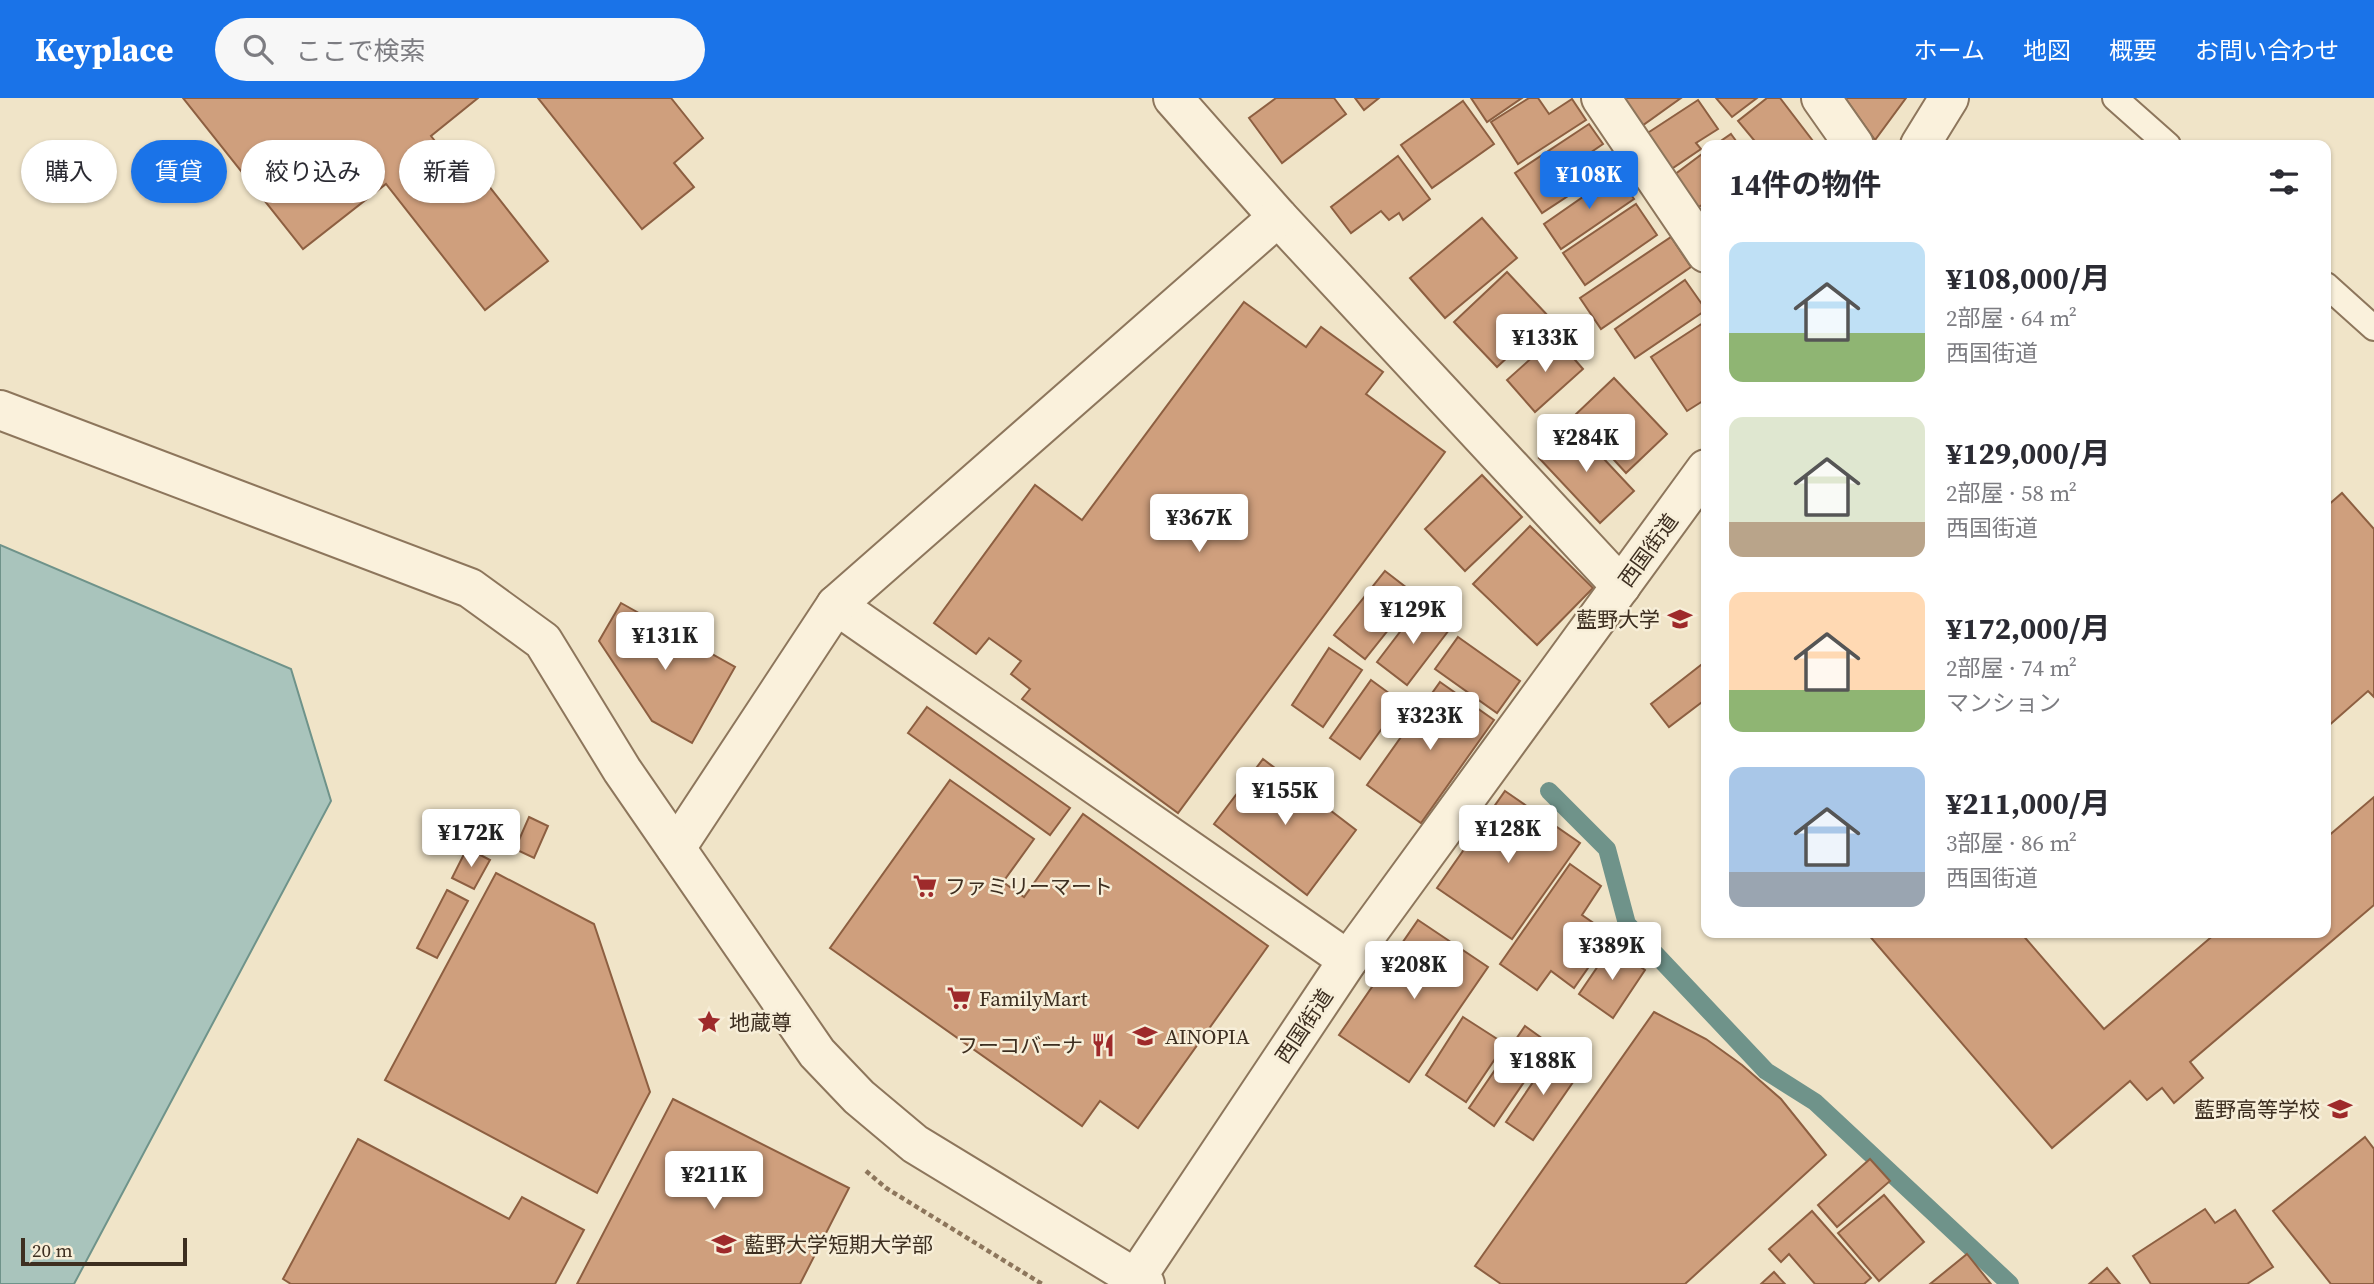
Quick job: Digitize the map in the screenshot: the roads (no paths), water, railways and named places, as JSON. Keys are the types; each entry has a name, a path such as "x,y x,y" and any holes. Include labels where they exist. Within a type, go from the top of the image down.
{"street":[{"path":"1173,98 1278,216 1621,586"},
{"path":"1601,98 1701,246"},
{"path":"1821,98 1850,140"},
{"path":"1923,140 1949,98"},
{"path":"676,848 836,605 1278,216"},
{"path":"0,410 470,588 543,641 622,770 817,1053 859,1097 915,1144 1137,1282"},
{"name":"西国街道","path":"1137,1282 1348,960 1701,476"},
{"path":"836,605 1348,960"}],"lane":[{"path":"2115,98 2162,140"},
{"path":"2331,289 2374,328"}],"water":[{"path":"0,545 291,669 331,801 74,1284 0,1284"}],"waterway":[{"path":"1549,791 1607,849 1627,924 1766,1071 1815,1102 2010,1284"}],"place":[{"name":"藍野大学","path":"1680,619"},
{"name":"ファミリーマート","path":"925,886"},
{"name":"FamilyMart","path":"959,998"},
{"name":"地蔵尊","path":"709,1022"},
{"name":"AINOPIA","path":"1145,1036"},
{"name":"フーコバーナ","path":"1103,1045"},
{"name":"藍野高等学校","path":"2340,1109"},
{"name":"藍野大学短期大学部","path":"724,1244"}]}
